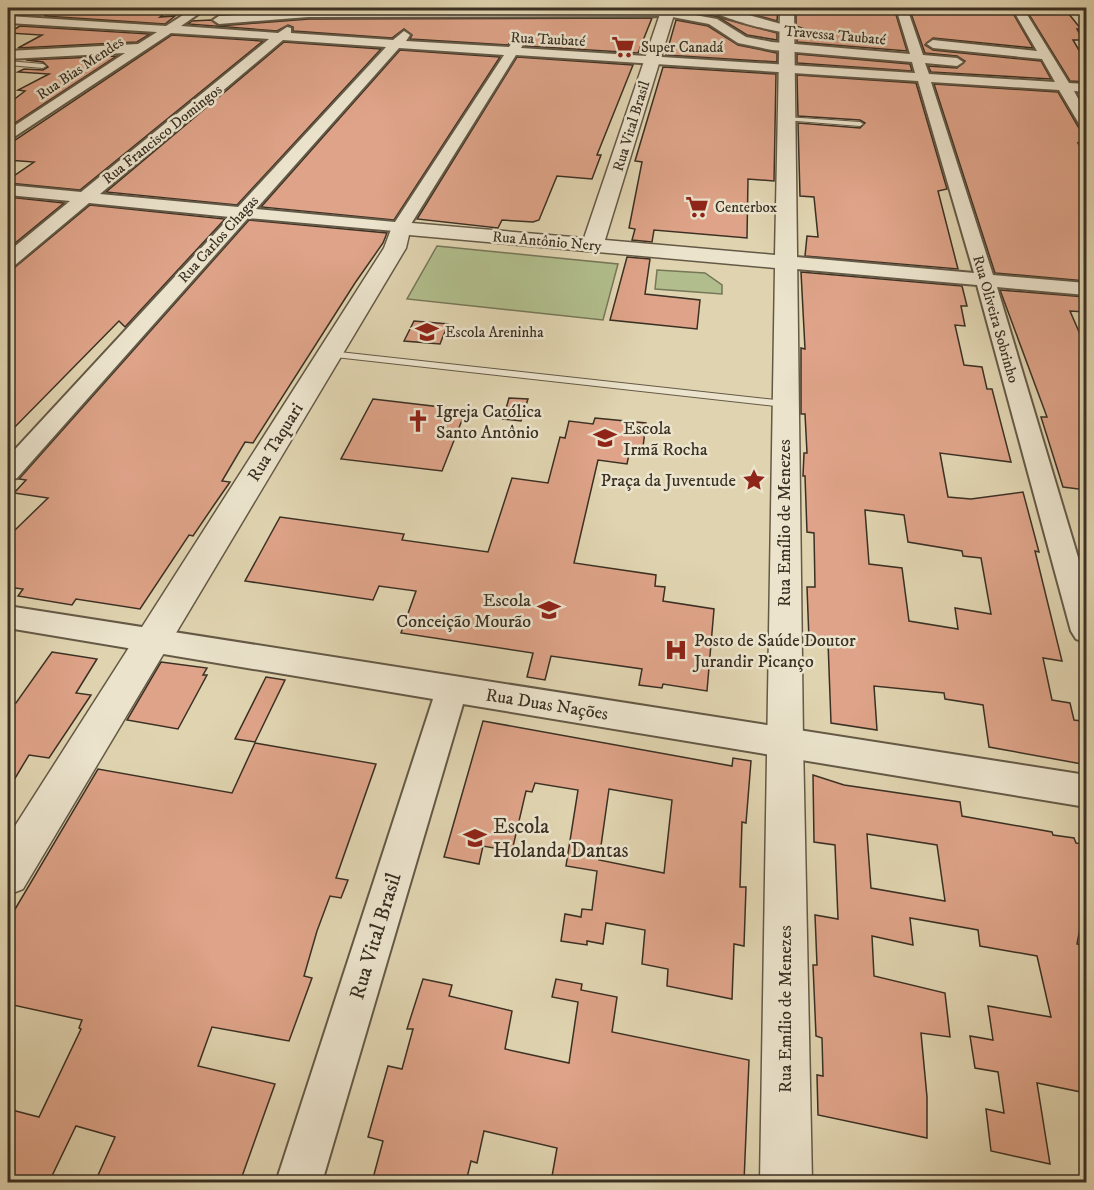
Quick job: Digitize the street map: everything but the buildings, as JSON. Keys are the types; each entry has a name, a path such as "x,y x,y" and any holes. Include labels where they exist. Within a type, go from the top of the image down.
{"street":[{"name":"Rua Bias Mendes","path":"8,136 201,8"},
{"path":"713,8 786,30 810,32"},
{"name":"Rua Emílio de Menezes","path":"786,1182 784,741 787,8"},
{"name":"Rua Oliveira Sobrinho","path":"902,8 911,47 923,78 985,279 1086,631"},
{"path":"1018,8 1047,56 1050,71 1064,87 1086,124"},
{"name":"Travessa Taubaté","path":"189,31 224,18 312,11 668,10 712,21 742,40 788,48 911,47 975,64"},
{"name":"Rua Vital Brasil","path":"593,244 668,10"},
{"name":"Rua Francisco Domingos","path":"8,261 312,11"},
{"name":"Rua Carlos Chagas","path":"8,472 427,11"},
{"name":"Rua Taquari","path":"8,874 395,248 400,228 536,11"},
{"path":"39,32 75,13"},
{"name":"Rua Taubaté","path":"8,20 511,54 1086,88"},
{"path":"8,50 22,41"},
{"path":"911,47 1047,56"},
{"path":"8,55 141,48"},
{"name":"Rua Antônio Nery","path":"8,190 400,228 1086,289"},
{"name":"Rua Duas Nações","path":"8,617 1086,791"},
{"name":"Rua Vital Brasil","path":"299,1182 452,689"}],"lane":[{"path":"8,63 42,66"},
{"path":"786,119 860,124"},
{"path":"330,354 785,404"}],"green space":[{"path":"437,246 618,264 603,320 407,299"},
{"path":"657,270 705,273 722,285 722,294 655,289"}],"place":[{"name":"Super Canadá","path":"623,47"},
{"name":"Centerbox","path":"697,207"},
{"name":"Escola Areninha","path":"427,332"},
{"name":"Igreja Católica Santo Antônio","path":"418,421"},
{"name":"Escola Irmã Rocha","path":"605,438"},
{"name":"Praça da Juventude","path":"754,480"},
{"name":"Escola Conceição Mourão","path":"549,610"},
{"name":"Posto de Saúde Doutor Jurandir Picanço","path":"676,650"},
{"name":"Escola Holanda Dantas","path":"475,838"}]}
